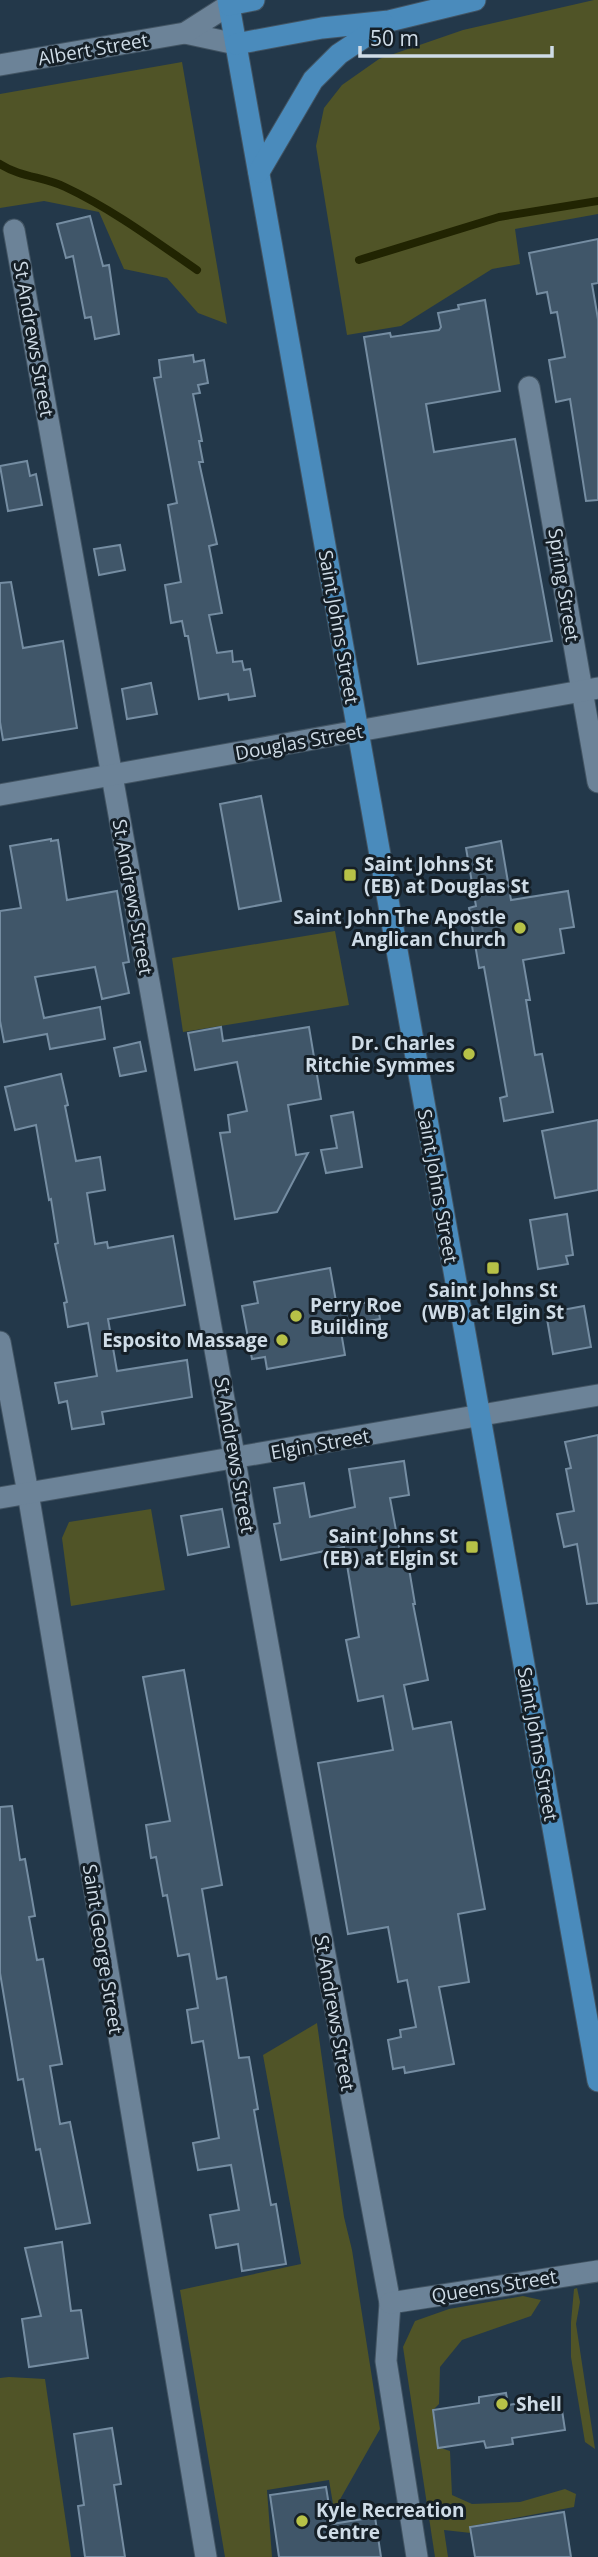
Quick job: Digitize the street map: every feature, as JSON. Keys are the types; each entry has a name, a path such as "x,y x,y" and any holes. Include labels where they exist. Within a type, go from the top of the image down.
{"main road":[{"path":"229,3 254,0"},
{"path":"236,44 322,28 389,22 475,0"},
{"name":"Saint Johns Street","path":"229,3 598,2081"},
{"path":"259,172 299,102 325,66 389,22"}],"street":[{"name":"Albert Street","path":"185,33 229,3"},
{"name":"Albert Street","path":"0,65 185,33 236,44"},
{"name":"St Andrews Street","path":"15,230 293,1783 390,2303 386,2361 417,2557"},
{"name":"Spring Street","path":"528,387 554,528 589,689 598,782"},
{"name":"Douglas Street","path":"0,795 112,773 357,733 589,689"},
{"name":"Saint George Street","path":"0,1342 28,1493 206,2557"},
{"name":"Elgin Street","path":"0,1498 598,1395"},
{"name":"Queens Street","path":"390,2303 598,2271"}],"green space":[{"path":"598,0 598,214 515,229 520,264 492,269 401,326 347,335 316,146 324,108 342,85 379,59 463,30"},
{"path":"182,62 227,324 198,313 167,278 124,269 99,212 44,201 0,208 0,94"},
{"path":"335,931 349,1005 183,1032 172,958"},
{"path":"151,1509 165,1590 71,1606 62,1538 69,1522"},
{"path":"317,2023 344,2217 352,2250 380,2429 334,2510 329,2480 267,2490 272,2557 225,2557 180,2290 301,2264 263,2055"},
{"path":"577,2288 580,2302 576,2324 595,2449 585,2442 571,2357 571,2322 574,2289"},
{"path":"523,2296 541,2300 531,2316 462,2340 440,2367 439,2404 433,2410 438,2447 450,2451 452,2495 472,2504 520,2502 565,2489 576,2494 574,2507 471,2526 471,2533 444,2530 448,2557 435,2557 403,2347 415,2321 449,2309"},
{"path":"0,2378 45,2379 71,2557 0,2557"}],"building":[{"path":"90,216 103,266 109,265 119,334 95,339 91,317 85,318 73,256 66,258 57,224"},
{"path":"598,239 598,283 592,284 598,319 598,500 586,501 570,399 556,402 549,360 565,357 557,312 551,313 547,292 537,294 529,253"},
{"path":"485,300 500,391 426,404 434,452 515,439 552,641 418,664 364,337 390,333 391,337 439,330 441,327 438,313 459,309 458,305"},
{"path":"193,355 194,362 204,360 208,383 198,385 200,393 193,394 202,441 199,441 203,462 199,462 217,544 209,546 222,613 209,615 217,653 232,651 233,662 242,661 244,670 250,669 255,696 229,700 228,694 199,699 188,636 185,636 182,621 171,623 165,585 181,582 168,505 177,503 154,378 161,377 159,360"},
{"path":"27,461 30,476 36,474 42,505 8,511 0,466"},
{"path":"120,545 125,570 99,575 94,549"},
{"path":"11,582 23,648 63,641 77,728 3,740 0,722 0,583"},
{"path":"151,683 157,714 127,719 122,689"},
{"path":"261,796 281,901 239,909 220,804"},
{"path":"58,840 67,900 117,891 129,962 123,963 129,993 102,999 95,967 35,977 44,1018 100,1007 105,1039 50,1049 47,1034 4,1042 0,1021 0,911 21,908 10,846"},
{"path":"501,841 511,900 568,891 574,927 560,929 564,953 523,960 535,1055 542,1054 553,1112 504,1121 500,1098 507,1096 484,967 479,968 469,908 476,906 466,848"},
{"path":"221,1027 223,1041 309,1027 321,1099 288,1105 296,1155 308,1153 277,1212 235,1219 220,1133 230,1132 228,1115 247,1111 237,1062 195,1070 188,1033"},
{"path":"140,1042 146,1071 120,1076 114,1048"},
{"path":"61,1074 76,1161 100,1157 105,1190 87,1193 95,1244 107,1242 108,1248 173,1236 185,1305 108,1319 117,1371 187,1360 192,1397 102,1412 104,1424 72,1429 67,1401 59,1403 55,1383 97,1376 88,1323 68,1327 64,1303 67,1302 55,1244 58,1243 36,1125 15,1130 5,1087"},
{"path":"353,1112 362,1167 326,1173 321,1150 337,1148 331,1116"},
{"path":"598,1120 598,1190 555,1198 542,1131"},
{"path":"567,1214 573,1255 566,1256 568,1264 538,1269 530,1220"},
{"name":"Perry Roe Building","path":"330,1268 337,1307 377,1301 380,1319 340,1326 345,1355 267,1369 265,1357 252,1359 242,1306 258,1303 254,1282"},
{"path":"584,1306 591,1347 553,1354 546,1313"},
{"path":"598,1435 598,1603 587,1604 577,1544 564,1547 557,1514 574,1511 566,1469 571,1468 565,1442"},
{"path":"404,1461 409,1495 390,1498 400,1552 406,1551 428,1680 404,1685 413,1729 451,1722 485,1909 458,1914 469,1982 439,1987 454,2064 405,2073 404,2067 393,2069 388,2040 401,2037 400,2030 416,2027 407,1980 398,1982 388,1927 348,1934 318,1763 393,1750 383,1696 358,1701 346,1640 359,1637 344,1547 281,1560 274,1524 280,1523 274,1488 304,1483 310,1517 355,1507 349,1469"},
{"path":"222,1509 229,1547 188,1555 181,1516"},
{"path":"184,1670 222,1885 202,1889 217,1979 226,1977 239,2058 249,2057 258,2109 254,2110 271,2205 276,2204 286,2264 242,2271 238,2244 216,2248 210,2215 239,2210 231,2165 198,2170 193,2143 219,2138 203,2041 192,2043 187,2010 198,2008 189,1954 178,1956 167,1895 163,1896 156,1857 151,1858 146,1825 170,1821 143,1677"},
{"path":"12,1806 20,1860 25,1859 35,1916 29,1917 37,1960 43,1959 62,2064 50,2066 60,2124 70,2122 90,2223 56,2229 40,2149 36,2150 23,2079 18,2080 0,1973 0,1807"},
{"path":"62,2242 71,2311 81,2310 88,2358 29,2367 22,2319 41,2316 25,2248"},
{"path":"506,2393 508,2405 560,2397 565,2430 512,2438 513,2444 486,2448 484,2441 438,2448 433,2410 479,2403 479,2397"},
{"path":"112,2428 121,2484 114,2485 125,2557 85,2557 78,2506 84,2505 74,2434"},
{"name":"Kyle Recreation Centre","path":"326,2487 332,2524 375,2517 381,2557 279,2557 270,2495"},
{"path":"564,2512 571,2557 475,2557 470,2527"}],"waterway":[{"path":"0,164 16,172 57,184 100,205 197,270"},
{"path":"359,260 499,217 598,201"}],"place":[{"name":"Saint Johns St (EB) at Douglas St","path":"350,875"},
{"name":"Saint John The Apostle Anglican Church","path":"520,928"},
{"name":"Dr. Charles Ritchie Symmes","path":"469,1054"},
{"name":"Saint Johns St (WB) at Elgin St","path":"493,1268"},
{"name":"Perry Roe Building","path":"296,1316"},
{"name":"Esposito Massage","path":"282,1340"},
{"name":"Saint Johns St (EB) at Elgin St","path":"472,1547"},
{"name":"Shell","path":"502,2404"},
{"name":"Kyle Recreation Centre","path":"302,2521"}]}
